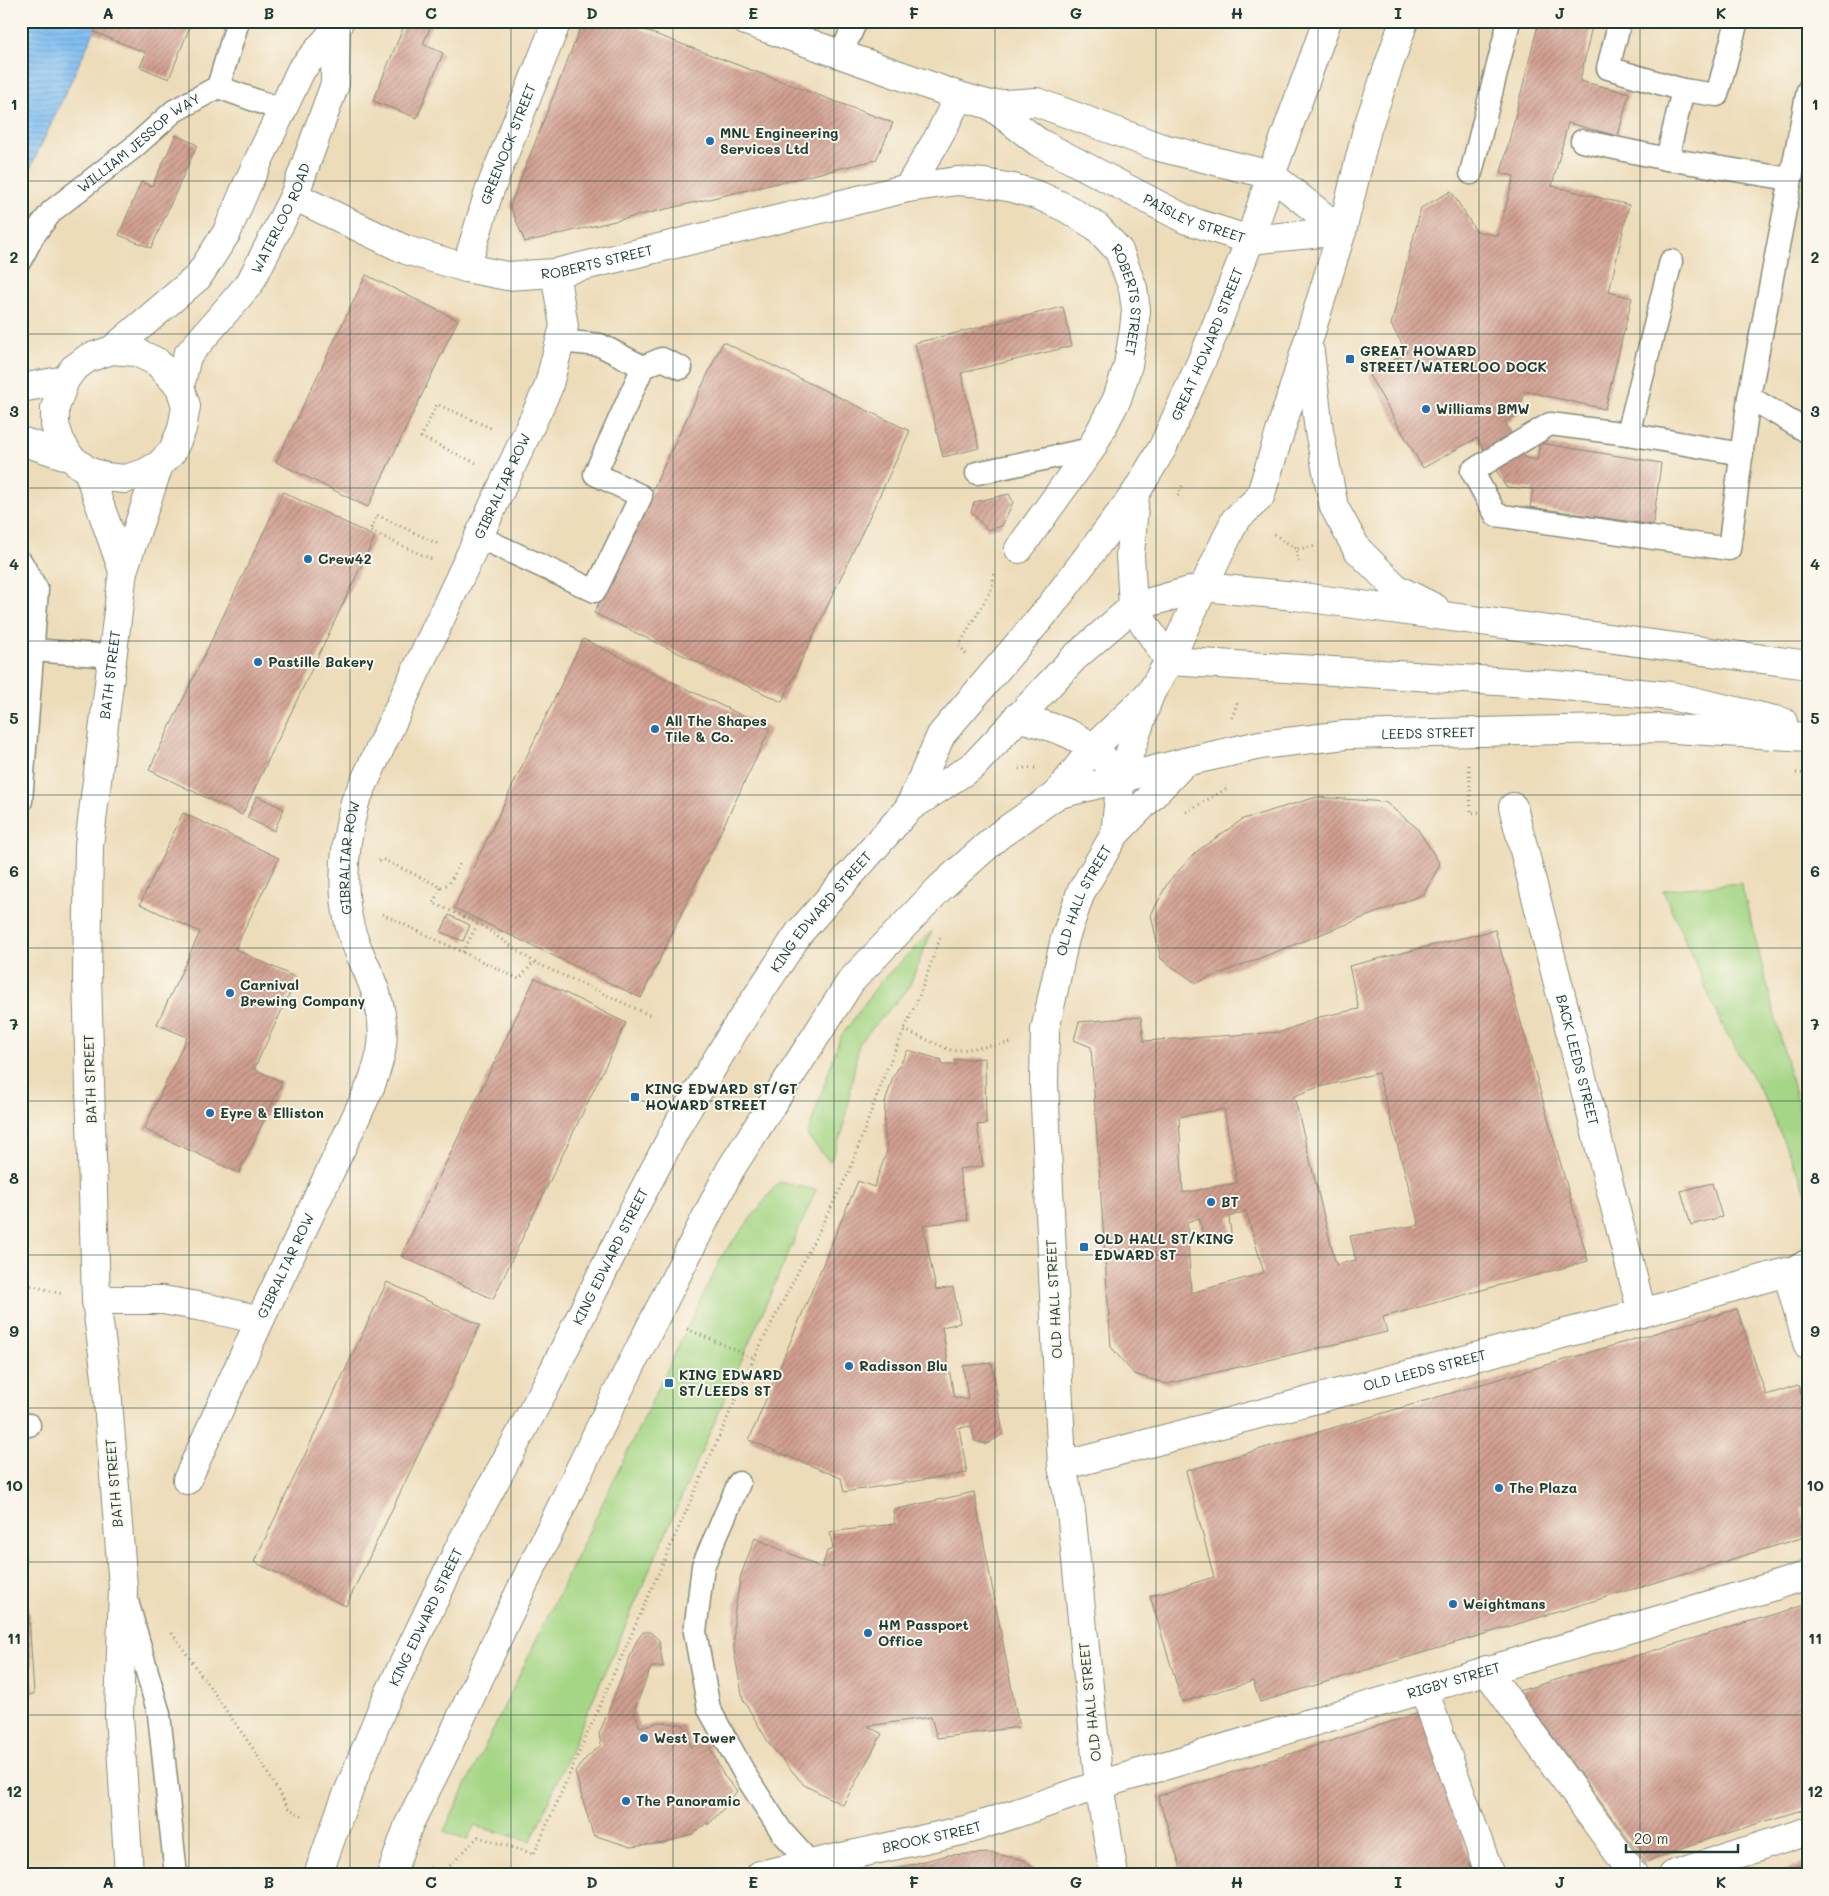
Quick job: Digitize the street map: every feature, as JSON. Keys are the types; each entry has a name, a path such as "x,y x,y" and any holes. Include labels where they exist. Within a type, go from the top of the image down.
{"main road":[{"name":"GREENOCK STREET","path":"466,268 489,192 557,21"},
{"name":"PAISLEY STREET","path":"746,21 959,96 990,105 1036,102 1159,147 1271,175 1342,231"},
{"name":"GREAT HOWARD STREET","path":"1133,607 1130,554 1135,494 1163,447 1209,344 1250,240 1271,175 1327,21"},
{"path":"1115,834 1121,778 1150,694 1169,661 1235,520 1260,497 1342,231 1367,128 1404,21"},
{"name":"WATERLOO ROAD","path":"112,350 198,277 227,232 301,70 338,25"},
{"name":"WATERLOO ROAD","path":"180,387 187,356 250,283 294,196 335,84 338,25"},
{"path":"908,188 938,138 959,96"},
{"name":"PAISLEY STREET","path":"990,105 1038,142 1187,220 1250,240 1342,231"},
{"name":"ROBERTS STREET","path":"294,196 406,250 466,268 507,276 555,273 908,188 957,182 984,183 1013,188 1040,196 1066,208 1097,227 1118,251 1133,288 1136,310 1134,329 1128,365 1117,399 1091,449 1019,549"},
{"name":"GIBRALTAR ROW","path":"96,1300 163,1300 260,1320 372,1085 381,1050 380,1008 370,976 354,940 346,904 345,852 349,826 355,802 548,388 564,326 555,273"},
{"path":"1308,340 1319,431 1334,507 1357,549 1397,589 1452,617"},
{"path":"21,441 79,464 105,477 125,479 145,474 159,466 172,452 182,429 186,406 180,387 157,362 136,352 112,350 88,358 73,369 65,380 55,408 55,425 60,440 79,464"},
{"path":"21,388 65,380"},
{"name":"BATH STREET","path":"79,464 123,571"},
{"name":"BATH STREET","path":"129,1875 119,1715 123,1588 106,1377 96,1300 87,977 89,854 123,571 159,466"},
{"path":"909,808 941,735 1049,608 1135,494"},
{"path":"1204,587 1295,596 1808,665"},
{"name":"KING EDWARD STREET","path":"318,1875 340,1810 383,1706 461,1544 545,1388 678,1124 734,1031 799,933 909,808 974,765 1074,658 1133,607 1204,587"},
{"path":"1133,607 1169,661"},
{"path":"1169,661 1544,684 1671,696 1808,728"},
{"path":"391,1875 409,1824 446,1750 507,1618 730,1170 850,981 942,887 998,836 1056,795 1094,747 1150,694"},
{"path":"1017,717 1062,730 1094,747 1121,778"},
{"name":"LEEDS STREET","path":"1056,795 1260,745 1345,735 1657,728 1808,736"},
{"name":"OLD HALL STREET","path":"1114,1875 1099,1785 1071,1511 1062,1466 1044,1083 1044,1030 1065,938 1081,892 1115,834 1185,762"},
{"name":"BACK LEEDS STREET","path":"1513,807 1642,1313"},
{"path":"1797,1266 1808,1346"},
{"name":"OLD LEEDS STREET","path":"1062,1466 1642,1313 1797,1266"},
{"path":"187,1480 260,1320"},
{"name":"RIGBY STREET","path":"1099,1785 1808,1575"},
{"path":"1486,1670 1634,1875"},
{"path":"1424,1690 1490,1875"},
{"name":"BROOK STREET","path":"760,1875 970,1829 1099,1785"},
{"path":"1673,1875 1808,1831"}],"lane":[{"path":"238,21 218,87 282,110"},
{"path":"840,54 856,21"},
{"path":"1471,173 1509,21"},
{"path":"1620,21 1608,68 1683,90 1717,94 1737,21"},
{"name":"WILLIAM JESSOP WAY","path":"21,259 33,236 52,211 134,147 174,111 218,87"},
{"path":"1666,159 1683,90"},
{"path":"1742,454 1628,434 1550,424 1472,471 1496,515 1729,549 1742,454 1749,397 1808,90"},
{"path":"1582,141 1666,159 1790,179"},
{"path":"1628,434 1671,261"},
{"path":"560,341 600,345 643,367"},
{"path":"479,537 594,591 641,496 594,474 643,367 662,359 681,368"},
{"path":"1749,397 1808,432"},
{"path":"977,473 1091,449"},
{"path":"21,562 37,590 21,802"},
{"path":"33,650 112,656"},
{"path":"740,1483 703,1566 695,1632 710,1709 752,1786 782,1832 812,1864"},
{"name":"BATH STREET","path":"123,1588 159,1714 176,1875"}],"path":[{"path":"484,467 421,437 437,404 500,433"},
{"path":"438,563 370,531 377,515 445,547"},
{"path":"1274,534 1296,549 1319,546"},
{"path":"1296,549 1299,568"},
{"path":"969,659 959,644 991,590 993,575 997,569"},
{"path":"1014,768 1038,768"},
{"path":"1788,772 1808,774"},
{"path":"1179,815 1227,788"},
{"path":"376,863 382,859 441,887"},
{"path":"460,863 449,884 441,887 433,903 478,923 534,962 652,1016"},
{"path":"376,912 518,979 534,962"},
{"path":"463,952 478,923"},
{"path":"443,1873 478,1837 534,1854 754,1358 849,1172 886,1071 920,994 942,932"},
{"path":"904,1030 953,1051 1012,1043"},
{"path":"21,1284 69,1296"},
{"path":"656,1316 754,1358"},
{"path":"172,1633 256,1753 288,1808 305,1816"}],"green space":[{"path":"1741,883 1808,1145 1808,1197 1766,1101 1723,1027 1663,890"},
{"path":"932,931 908,989 859,1043 843,1130 830,1162 807,1136 840,1038 880,982"},
{"path":"779,1182 816,1190 531,1841 474,1826 467,1840 444,1831 723,1254"}],"water":[{"path":"21,21 99,21 21,188"}],"building":[{"path":"99,21 192,21 169,79 140,67 146,53 94,32"},
{"path":"406,21 433,21 423,44 443,53 417,118 373,101"},
{"name":"MNL Engineering Services Ltd","path":"583,21 620,21 893,123 876,160 525,242 510,206"},
{"path":"1539,21 1593,21 1580,81 1629,93 1618,136 1568,123 1552,186 1629,205 1609,292 1632,298 1605,409 1525,391 1519,413 1505,422 1525,458 1537,460 1540,443 1661,463 1653,525 1530,507 1533,489 1506,487 1477,438 1423,468 1369,375 1407,352 1391,325 1421,208 1451,191 1476,231 1498,236 1514,176 1501,173"},
{"path":"176,135 197,145 151,248 119,235 141,182 152,186"},
{"path":"366,275 458,320 368,507 276,462"},
{"path":"1063,307 1072,346 961,373 979,448 943,457 915,343"},
{"path":"723,342 910,431 782,702 594,613"},
{"path":"283,492 375,537 242,815 149,770"},
{"path":"1009,494 1013,502 1002,526 988,530 971,512 974,502"},
{"path":"583,639 770,729 641,998 454,908"},
{"path":"257,796 284,809 274,831 247,818"},
{"path":"1317,797 1385,802 1417,828 1440,864 1424,894 1196,983 1161,959 1151,915 1168,882 1196,852 1243,819"},
{"path":"183,813 279,858 235,949 297,978 254,1069 282,1082 239,1173 144,1129 187,1037 157,1024 200,932 140,904"},
{"path":"449,915 470,925 463,941 441,932"},
{"path":"1495,930 1588,1261 1383,1317 1387,1332 1167,1384 1134,1374 1111,1347 1091,1047 1074,1040 1079,1022 1141,1017 1144,1041 1281,1032 1319,1017 1359,1009 1349,966","holes":["1378,1073 1419,1225 1350,1236 1356,1260 1336,1265 1294,1096 1316,1088","1224,1109 1237,1183 1183,1193 1179,1117","1246,1211 1264,1273 1191,1293 1187,1222 1199,1218 1205,1243 1232,1241 1229,1217"]},
{"path":"535,978 626,1023 493,1299 401,1256"},
{"path":"21,984 23,984 28,1058 21,1058"},
{"path":"908,1050 942,1060 942,1065 955,1065 955,1060 985,1058 986,1124 977,1125 983,1166 959,1169 968,1220 923,1225 936,1290 953,1287 960,1323 942,1327 954,1397 968,1400 963,1366 992,1363 1003,1434 987,1444 975,1441 971,1426 959,1428 967,1473 844,1492 841,1478 749,1440 858,1181 874,1187 887,1151 884,1126 885,1103 893,1077"},
{"path":"1712,1183 1722,1217 1691,1225 1681,1191"},
{"path":"387,1282 480,1325 346,1606 254,1562"},
{"name":"The Plaza","path":"1737,1309 1766,1395 1798,1385 1808,1415 1808,1506 1801,1508 1808,1536 1260,1702 1253,1681 1182,1702 1150,1596 1214,1577 1186,1471"},
{"name":"HM Passport Office","path":"974,1492 1019,1727 937,1738 931,1717 868,1726 882,1734 843,1805 804,1785 770,1745 743,1699 734,1651 734,1615 741,1575 755,1538 822,1568 827,1551 833,1549 830,1532 895,1524 893,1510"},
{"path":"23,1522 34,1694 21,1695 21,1523"},
{"path":"1808,1604 1808,1808 1699,1842 1645,1862 1519,1691"},
{"name":"West Tower","path":"643,1632 650,1632 659,1640 663,1667 651,1667 634,1711 640,1727 660,1722 684,1725 691,1747 707,1742 724,1776 737,1791 708,1825 708,1822 693,1834 664,1843 631,1847 593,1835 575,1772 586,1758 601,1745 599,1734 636,1642"},
{"path":"1422,1712 1474,1875 1183,1875 1158,1796"},
{"path":"992,1853 1024,1860 1042,1875 871,1875 948,1855"},
{"path":"1808,1862 1808,1875 1772,1875 1772,1874"}],"place":[{"name":"MNL Engineering Services Ltd","path":"710,141"},
{"name":"GREAT HOWARD STREET/WATERLOO DOCK","path":"1350,359"},
{"name":"Williams BMW","path":"1426,409"},
{"name":"Crew42","path":"308,559"},
{"name":"Pastille Bakery","path":"258,662"},
{"name":"All The Shapes Tile & Co.","path":"655,729"},
{"name":"Carnival Brewing Company","path":"230,993"},
{"name":"KING EDWARD ST/GT HOWARD STREET","path":"635,1097"},
{"name":"Eyre & Elliston","path":"210,1113"},
{"name":"BT","path":"1211,1202"},
{"name":"OLD HALL ST/KING EDWARD ST","path":"1084,1247"},
{"name":"Radisson Blu","path":"849,1366"},
{"name":"KING EDWARD ST/LEEDS ST","path":"669,1383"},
{"name":"The Plaza","path":"1499,1488"},
{"name":"Weightmans","path":"1453,1604"},
{"name":"HM Passport Office","path":"868,1633"},
{"name":"West Tower","path":"644,1738"},
{"name":"The Panoramic","path":"626,1801"}]}
